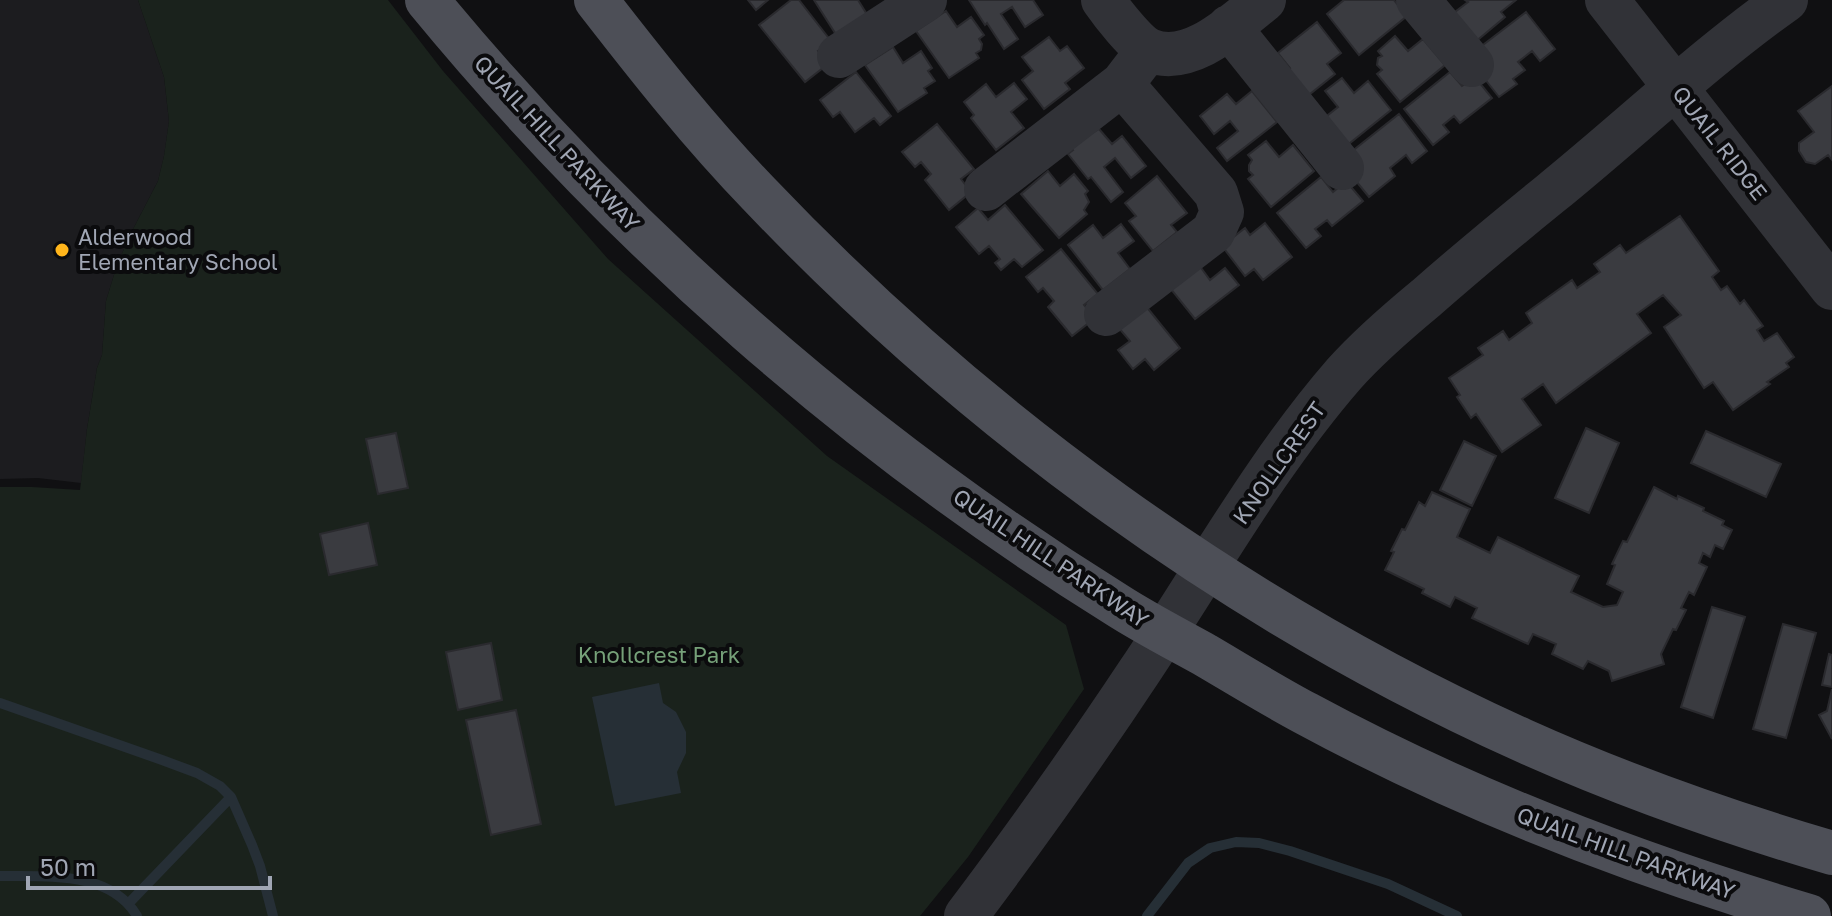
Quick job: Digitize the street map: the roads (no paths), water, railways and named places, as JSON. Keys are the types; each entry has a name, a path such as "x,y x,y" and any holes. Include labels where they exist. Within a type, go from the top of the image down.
{"main road":[{"name":"QUAIL HILL PARKWAY","path":"427,0 571,162 648,239 772,352 901,455 1010,536 1119,607 1309,715 1443,781 1607,849 1809,916"},
{"path":"596,0 662,85 758,193 881,314 961,385 1139,521 1206,567 1354,656 1525,741 1706,813 1832,853"}],"street":[{"path":"839,56 925,0"},
{"path":"1103,0 1118,21 1148,50 1172,54 1198,48 1264,0"},
{"path":"1418,0 1472,65"},
{"name":"QUAIL RIDGE","path":"1607,0 1832,288"},
{"name":"KNOLLCREST","path":"966,916 1140,672 1295,434 1344,375 1368,349 1496,237 1786,0"},
{"path":"1229,27 1342,168"},
{"path":"986,189 1122,84 1148,50"},
{"path":"1106,314 1213,232 1222,212 1216,193 1122,84"}],"waterway":[{"path":"0,703 197,773 220,786 231,797 252,845 273,916"},
{"path":"129,903 231,797"},
{"path":"1147,916 1188,863 1210,848 1236,842 1259,843 1290,851 1388,884 1457,916"},
{"path":"0,876 56,877 94,883 111,890 137,916"}],"place":[{"name":"Alderwood Elementary School","path":"62,250"}],"park label":[{"name":"Knollcrest Park","path":"659,655"}]}
